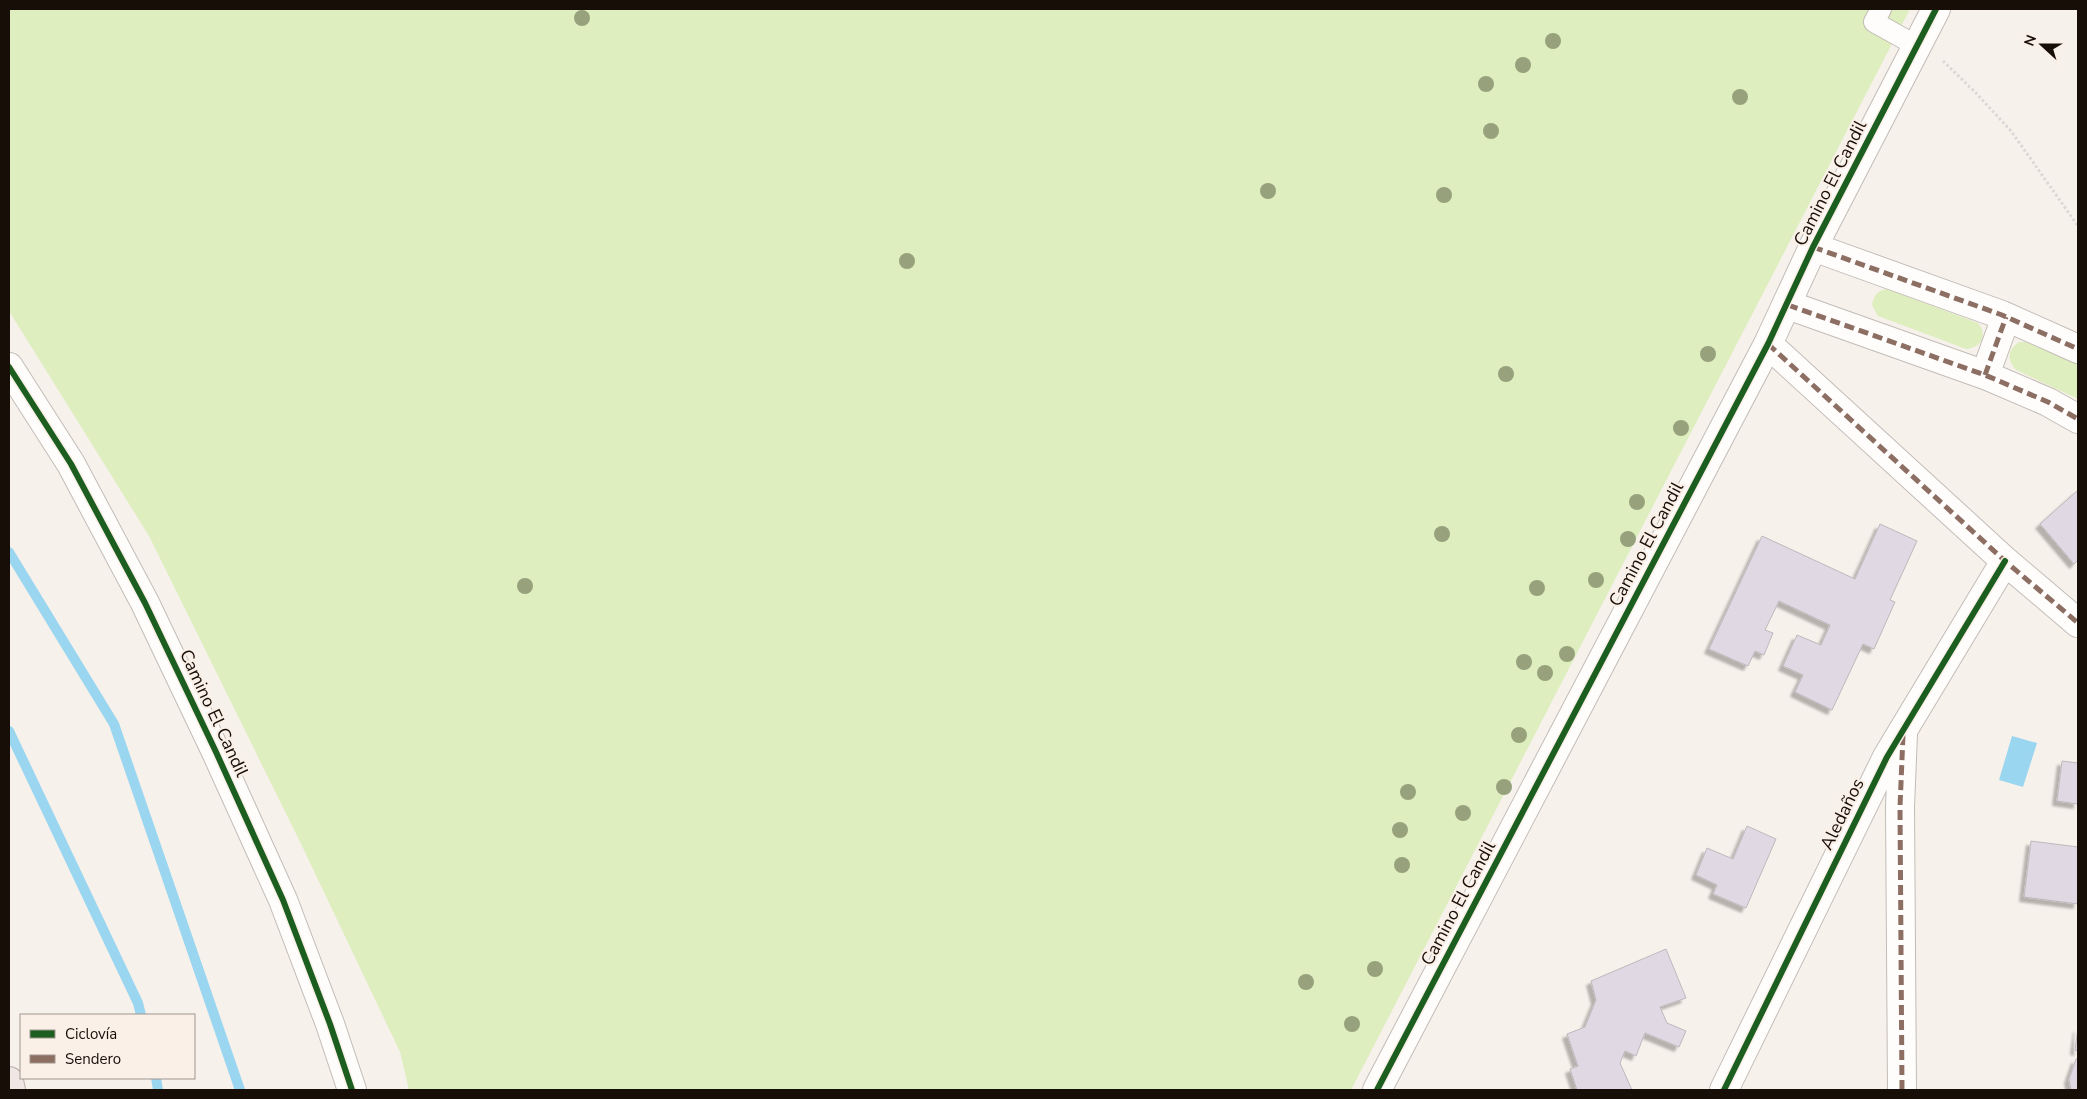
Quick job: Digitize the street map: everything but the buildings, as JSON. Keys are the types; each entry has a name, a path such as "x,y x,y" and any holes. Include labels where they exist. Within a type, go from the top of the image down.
{"highway":[{"path":"9,1081 11,1090"}],"street":[{"name":"Camino El Candil","path":"1377,1090 1768,344 1813,247 1936,9"},
{"path":"1813,247 2006,317 2078,349"},
{"path":"1788,304 1985,375 2048,402 2078,419"},
{"path":"1985,375 2006,317"},
{"path":"1768,344 2006,562 2078,623"},
{"name":"Camino El Candil","path":"9,367 71,464 145,603 216,752 283,900 330,1024 352,1090"},
{"name":"Aledaños","path":"1724,1090 1887,757 2006,562"},
{"name":"Aledaños","path":"1902,1090 1900,808 1903,732"}],"lane":[{"path":"1881,9 1874,22 1917,46"}],"path":[{"path":"1917,46 1934,54 1976,93 2011,131 2078,226"}],"green space":[{"path":"9,9 1910,9 1351,1090 409,1090 400,1052 302,846 149,536 9,311"},
{"path":"1887,289 1978,323 1983,332 1982,340 1976,346 1966,349 1878,316 1872,305 1874,299 1878,292"},
{"path":"2019,342 2026,342 2078,364 2078,399 2016,370 2011,362 2010,355 2012,348"}],"water":[{"path":"2012,736 2037,743 2023,787 1999,780"}],"waterway":[{"path":"9,552 114,724 240,1090"},
{"path":"9,731 138,1003 141,1014"},
{"path":"156,1079 158,1090"}],"marked path":[{"path":"1813,247 2002,315 2078,349"},
{"path":"1788,305 1985,375 2048,402 2078,419"},
{"path":"1985,375 2006,317"},
{"path":"1768,344 2005,561 2078,623"},
{"path":"1902,1090 1900,807 1903,735"}],"cycle path":[{"path":"1377,1090 1768,344 1813,247 1936,9"},
{"path":"9,367 71,464 145,603 216,752 283,900 330,1024 352,1090"},
{"path":"1724,1090 1887,757 2005,561"}]}
